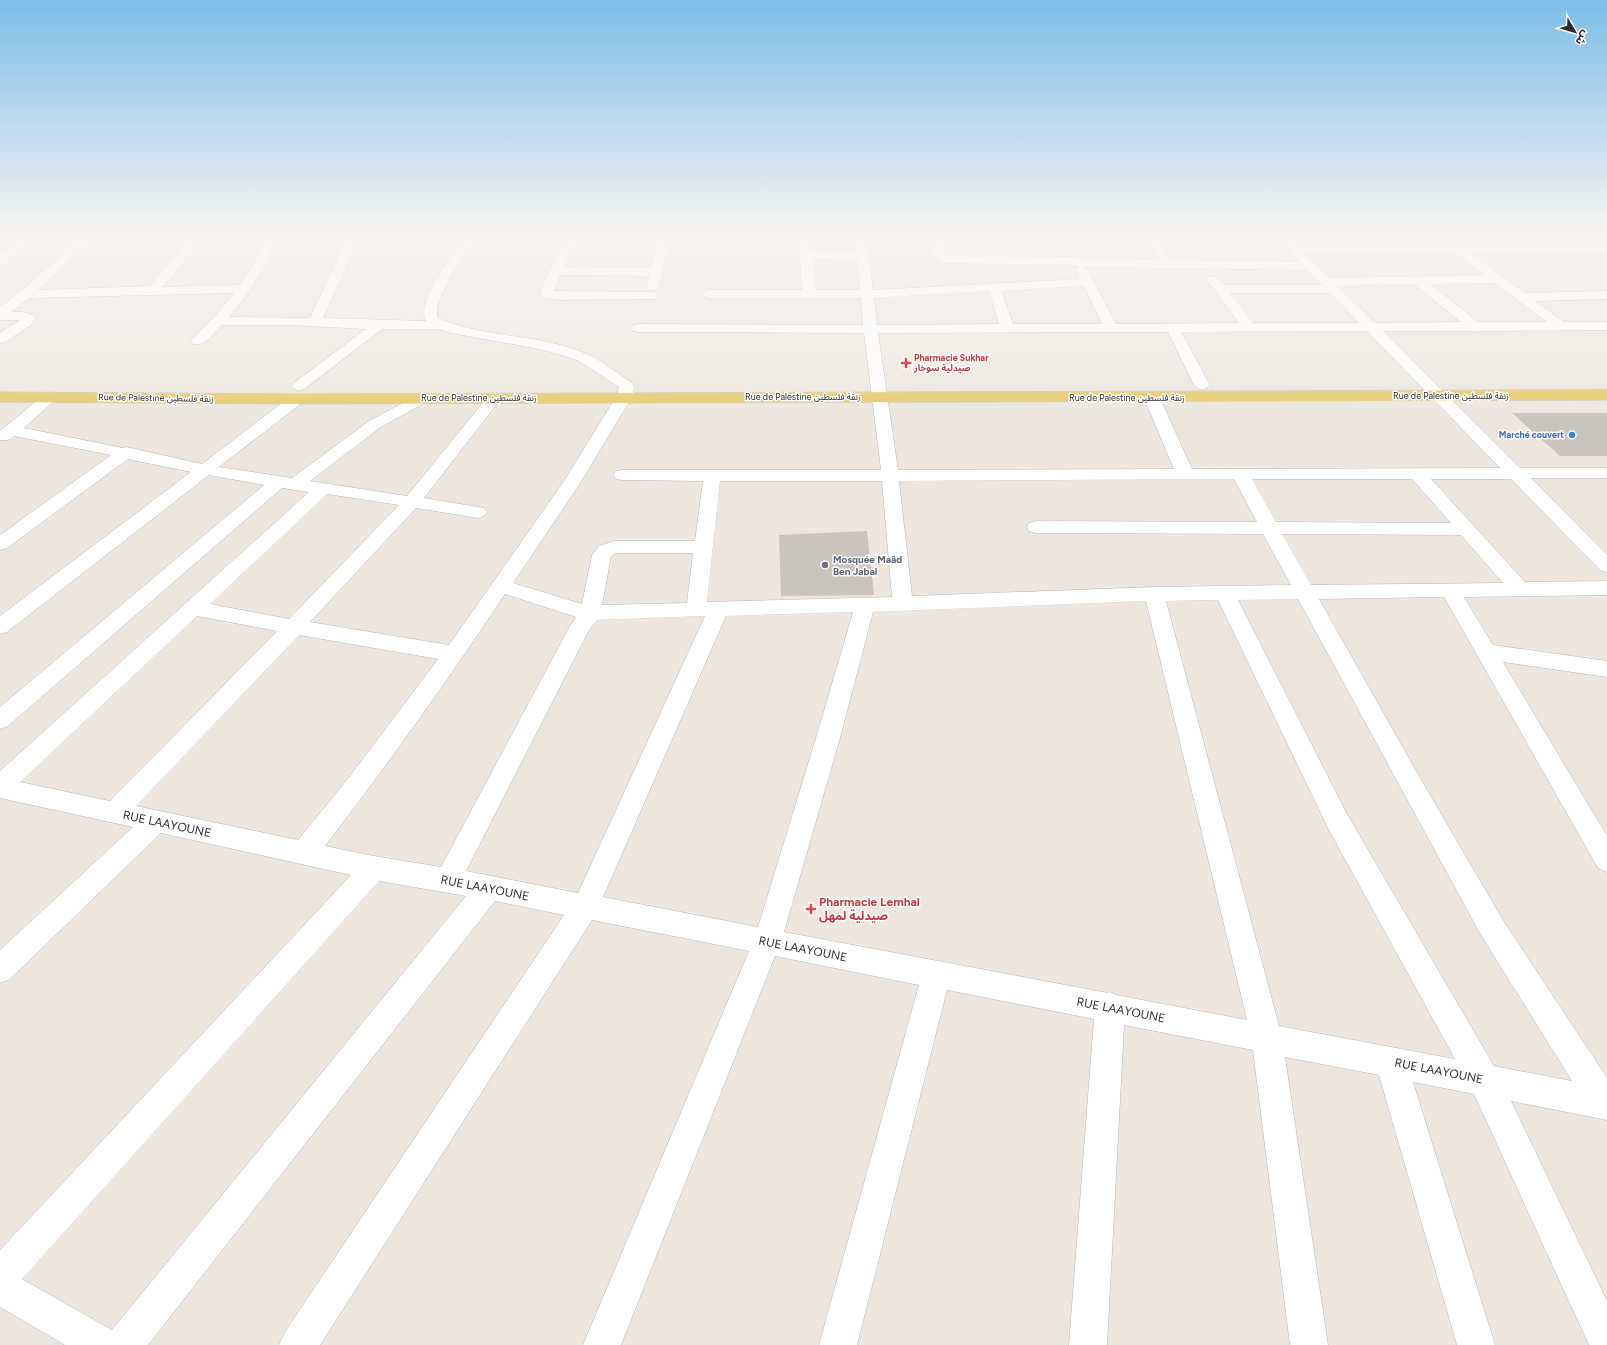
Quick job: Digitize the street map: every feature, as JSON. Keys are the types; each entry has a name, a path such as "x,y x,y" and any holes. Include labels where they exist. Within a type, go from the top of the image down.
{"main road":[{"name":"Rue de Palestine زنقة فلسطين","path":"0,397 298,393 878,392 1202,385 1607,395"},
{"name":"Rue de Palestine زنقة فلسطين","path":"878,392 1152,398 1607,385"},
{"name":"Rue de Palestine زنقة فلسطين","path":"0,388 115,386 423,398 625,392"}],"street":[{"path":"0,315 21,298"},
{"path":"198,341 219,321 238,298"},
{"path":"315,322 326,298"},
{"path":"304,853 356,787 454,654 570,485 625,392 584,358 541,345 466,332 440,325 433,321 430,316 431,304 434,298"},
{"path":"651,298 643,328 1476,328 1607,326"},
{"path":"867,298 878,392 890,475 902,604"},
{"path":"998,298 1007,327"},
{"path":"1096,298 1111,328"},
{"path":"1226,298 1249,327"},
{"path":"1341,298 1607,566"},
{"path":"1444,298 1476,328"},
{"path":"1523,298 1560,326"},
{"path":"0,315 24,316 29,319 0,339"},
{"path":"219,321 440,325"},
{"path":"0,627 204,470 379,325"},
{"path":"1172,327 1202,385"},
{"path":"5,435 50,397"},
{"path":"114,813 294,627 411,503 495,397"},
{"path":"0,720 286,484 376,424 423,398"},
{"path":"1152,398 1185,474"},
{"path":"5,435 126,452 204,470 286,484 323,488 411,503 478,512"},
{"path":"0,544 126,452"},
{"path":"622,475 1607,473"},
{"path":"1240,474 1411,785 1492,926 1606,1104"},
{"path":"1416,474 1521,590"},
{"path":"696,609 712,476"},
{"path":"3,791 194,608 323,488"},
{"path":"1036,527 1466,529"},
{"path":"448,880 580,626 590,614 602,555 606,550 614,547 703,547"},
{"path":"501,586 590,614 604,611 902,604 1154,594 1607,588"},
{"path":"1450,590 1607,860"},
{"path":"1225,593 1338,822 1484,1080 1607,1342"},
{"path":"1154,594 1266,1038 1309,1345"},
{"path":"602,1345 767,942 828,738 865,605"},
{"path":"194,608 294,627 454,654"},
{"path":"298,1345 585,907 719,609"},
{"path":"1486,652 1607,668"},
{"name":"RUE LAAYOUNE","path":"3,791 374,868 448,880 1606,1104"},
{"path":"0,969 156,822"},
{"path":"0,1276 374,868"},
{"path":"124,1345 489,888"},
{"path":"838,1345 937,974"},
{"path":"1088,1345 1110,1007"},
{"path":"1391,1062 1476,1345"},
{"path":"0,1287 102,1345"}],"building":[{"name":"Marché couvert","path":"1512,413 1607,413 1607,456 1560,456"},
{"name":"Mosquée Maâd Ben Jabal","path":"867,531 874,595 781,596 779,535"}],"place":[{"name":"Pharmacie Sukhar صيدلية سوخار","path":"906,363"},
{"name":"Marché couvert","path":"1572,435"},
{"name":"Mosquée Maâd Ben Jabal","path":"825,565"},
{"name":"Pharmacie Lemhal صيدلية لمهل","path":"811,909"}]}
